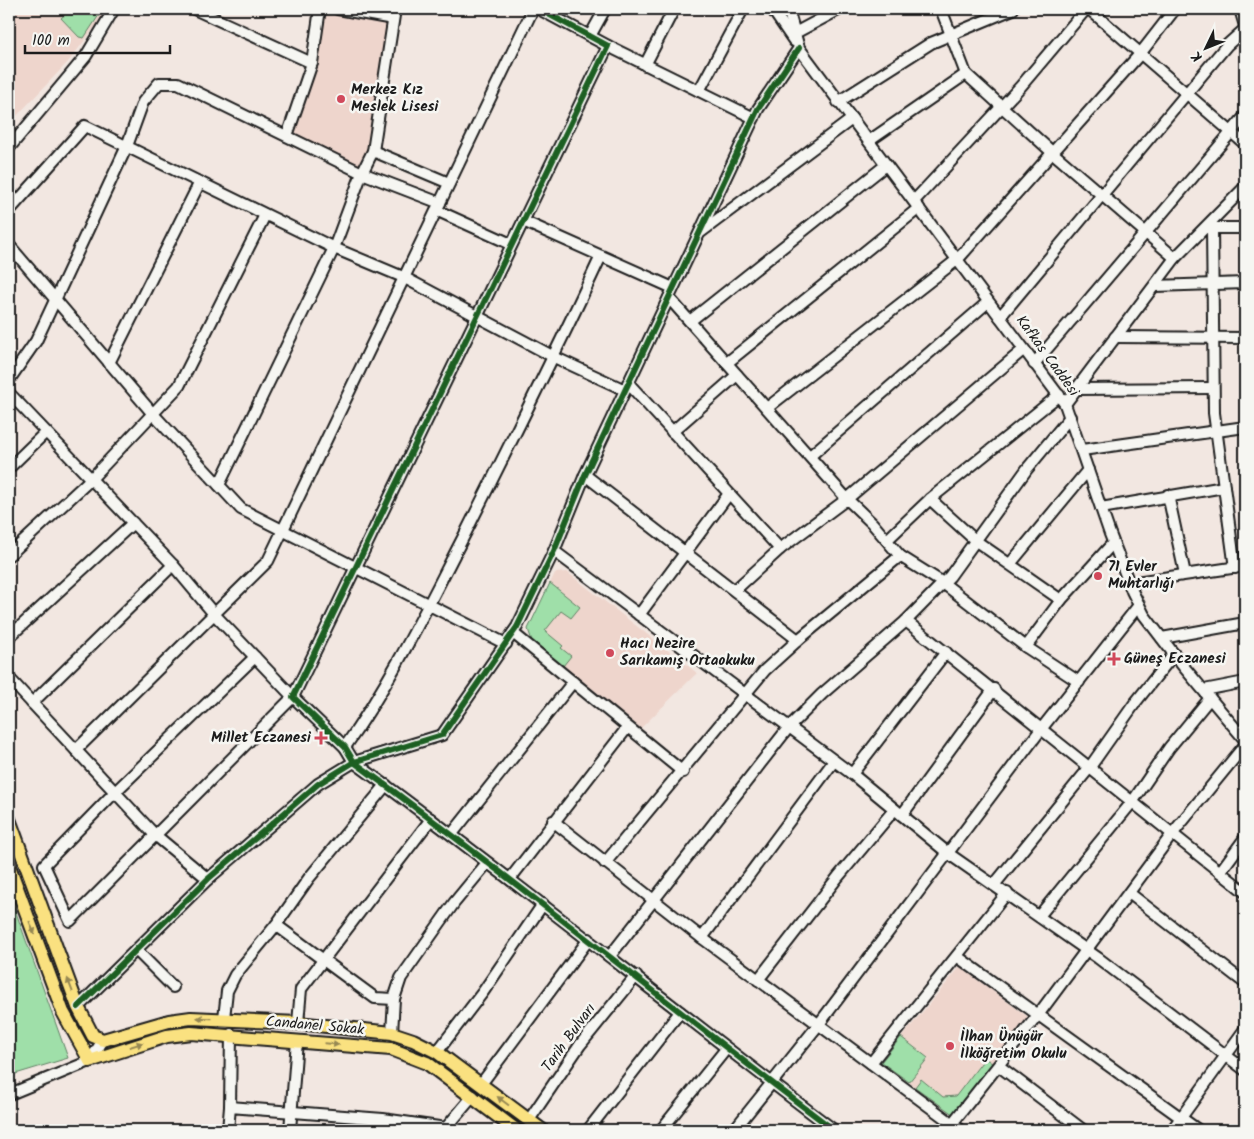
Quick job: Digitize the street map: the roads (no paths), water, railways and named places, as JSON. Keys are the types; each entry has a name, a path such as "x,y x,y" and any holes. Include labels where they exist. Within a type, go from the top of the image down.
{"main road":[{"path":"9,819 78,1006 93,1036 103,1040 169,1021 191,1018 224,1018 298,1023 361,1028 392,1033 413,1040 437,1052 542,1130"},
{"path":"9,866 64,1012 90,1061"},
{"name":"Candanel Sokak","path":"90,1061 167,1036 191,1033 231,1034 391,1048 427,1064 473,1096 516,1130"}],"street":[{"path":"9,148 86,56 114,9"},
{"path":"194,9 312,63"},
{"path":"287,136 312,63 320,9"},
{"path":"219,485 334,248 362,173 373,151 394,14 338,9"},
{"path":"76,750 268,561 281,530 533,9"},
{"path":"539,9 608,46 754,118"},
{"path":"590,36 606,9"},
{"path":"645,64 674,9"},
{"path":"699,91 743,9"},
{"path":"78,1006 208,879 318,784 354,762 442,735 506,644 554,551 584,476 754,118 799,48 772,9"},
{"name":"Kafkas Caddesi","path":"788,9 799,48 1062,400 1082,450 1113,543 1140,605 1174,654 1245,740"},
{"path":"795,33 840,9"},
{"path":"941,9 966,74 1053,153 1175,258"},
{"path":"838,102 931,43 1012,9"},
{"path":"728,362 917,205 1087,9 1245,144"},
{"path":"767,408 958,259 1140,54 1175,9"},
{"path":"1000,317 1100,194 1227,45 1245,28 1240,9"},
{"path":"255,657 115,792 44,865 70,921 154,834 293,697 608,46"},
{"path":"869,141 966,74"},
{"path":"9,380 36,341 127,146 143,102 159,82 178,83 362,173 438,206 511,244"},
{"path":"1034,364 1245,116"},
{"path":"700,232 852,119"},
{"path":"9,211 85,126 334,248 403,276 554,357 626,387 672,432 728,495 780,549"},
{"path":"373,151 449,183"},
{"path":"690,321 886,165"},
{"path":"109,363 200,182"},
{"path":"886,540 930,499 1076,389 1175,258 1208,228 1245,187"},
{"path":"9,555 90,479 179,386 266,215"},
{"path":"522,221 601,256 671,293 690,321 728,362 737,375 900,556 943,584 1026,647 1079,682"},
{"path":"1208,228 1245,228"},
{"path":"1129,583 1240,567 1224,487 1216,432 1212,339 1214,284 1208,228"},
{"path":"9,245 153,414 241,509 428,606 506,644"},
{"path":"345,747 376,703 428,606 554,357 601,256"},
{"path":"1155,286 1245,283"},
{"path":"810,456 988,302"},
{"path":"1115,337 1245,338"},
{"path":"735,590 780,549 847,499 1023,350"},
{"path":"672,432 737,375"},
{"path":"1076,389 1213,388"},
{"path":"9,393 173,566 214,614 293,697 345,747 354,762 544,904 726,1049 834,1130"},
{"path":"610,956 789,727 822,694 906,621 943,584 1027,469 1070,418"},
{"path":"1082,450 1245,427"},
{"path":"9,468 46,432"},
{"path":"1010,564 1088,470"},
{"path":"584,476 686,552 798,640"},
{"path":"1101,508 1168,495 1224,487"},
{"path":"640,615 728,495"},
{"path":"1168,495 1185,574"},
{"path":"930,499 976,541 1061,600"},
{"path":"9,637 133,524"},
{"path":"1026,647 1061,600 1113,543"},
{"path":"554,551 852,774 949,854 1086,949 1245,1070"},
{"path":"605,863 683,772 765,670 798,640 900,556"},
{"path":"32,703 173,566"},
{"path":"734,1130 819,1024 949,854 1042,728 1140,605"},
{"path":"906,621 994,689 1245,892"},
{"path":"1162,638 1245,623"},
{"path":"513,633 683,772"},
{"path":"852,774 946,652"},
{"path":"994,884 1090,767 1135,703 1174,654"},
{"path":"9,678 154,834 208,879"},
{"path":"452,834 573,682"},
{"path":"1039,916 1133,801 1207,694 1245,682"},
{"path":"758,980 838,877 898,813 994,689"},
{"path":"510,879 553,821 627,728"},
{"path":"553,821 702,938 871,1063 954,1128 1173,833 1245,745"},
{"path":"702,938 834,761"},
{"path":"224,1018 227,991 235,976 276,925 309,878 386,785"},
{"path":"298,1023 301,989 431,819"},
{"path":"1220,872 1245,838"},
{"path":"392,1033 394,999 401,978 454,903 487,863"},
{"path":"1129,892 1245,983"},
{"path":"871,1063 958,957 1007,893"},
{"path":"437,1052 483,992 544,904"},
{"path":"276,925 374,998 394,999"},
{"path":"481,1084 589,939"},
{"path":"136,950 173,987"},
{"path":"958,957 1198,1130"},
{"name":"Tarih Bulvarı","path":"529,1120 580,1045 636,976"},
{"path":"588,1130 680,1012"},
{"path":"1172,1130 1245,1029"},
{"path":"228,1130 231,1034"},
{"path":"90,1061 103,1040"},
{"path":"290,1130 297,1040"},
{"path":"661,1130 726,1049"},
{"name":"Candanel Sokak","path":"10,1094 90,1061"},
{"path":"999,1066 1083,1130"},
{"path":"230,1107 383,1119 446,1128 473,1096"}],"place":[{"name":"Merkez Kız Meslek Lisesi","path":"341,99"},
{"name":"71 Evler Muhtarlığı","path":"1098,576"},
{"name":"Hacı Nezire Sarıkamış Ortaokuku","path":"610,653"},
{"name":"Güneş Eczanesi","path":"1114,659"},
{"name":"Millet Eczanesi","path":"321,738"},
{"name":"İlhan Ünügür İlköğretim Okulu","path":"950,1046"}]}
